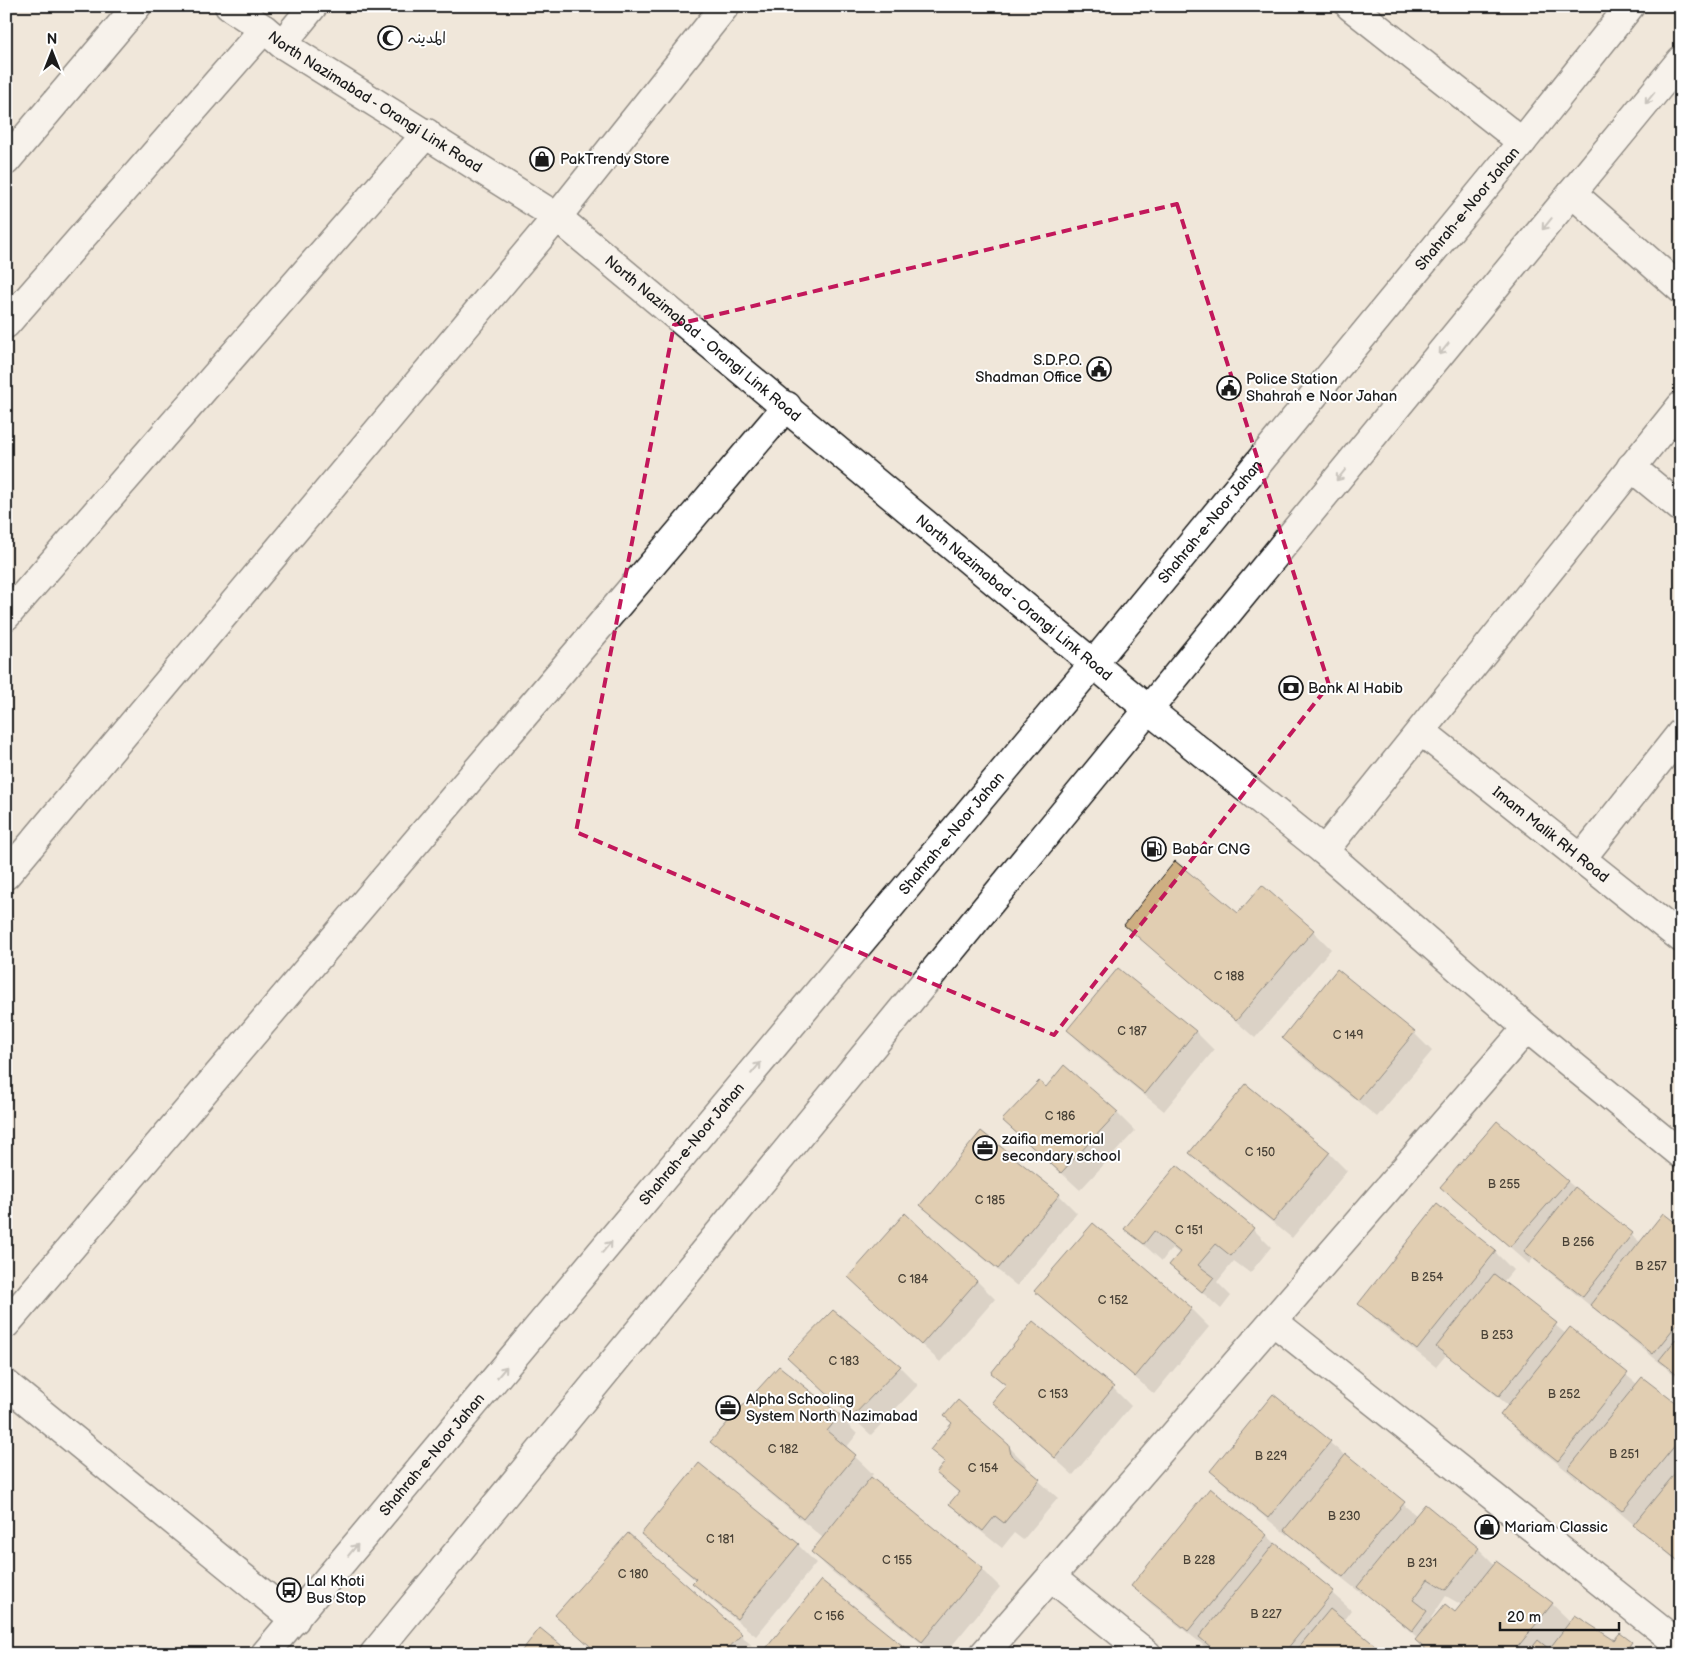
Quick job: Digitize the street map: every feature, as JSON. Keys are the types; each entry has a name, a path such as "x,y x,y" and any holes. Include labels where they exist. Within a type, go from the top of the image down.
{"street":[{"path":"6,161 137,6"},
{"name":"North Nazimabad - Orangi Link Road","path":"229,6 557,217 787,406 1149,710 1324,851 1527,1028 1681,1154"},
{"path":"6,324 273,36 313,6"},
{"path":"6,876 557,217 725,6"},
{"path":"1350,6 1522,142"},
{"name":"Shahrah-e-Noor Jahan","path":"265,1654 1094,663 1522,142 1630,6"},
{"path":"374,1654 1681,60"},
{"path":"6,616 427,133"},
{"path":"1572,193 1681,289"},
{"path":"6,1324 787,406"},
{"path":"1324,851 1681,406"},
{"path":"1631,467 1681,508"},
{"name":"Imam Malik RH Road","path":"1421,731 1681,938"},
{"path":"1581,859 1681,733"},
{"path":"984,1654 1527,1028"},
{"path":"1273,1321 1681,1646"},
{"path":"6,1384 295,1620"},
{"path":"1051,1577 1147,1654"}],"highlighted area":[{"path":"1177,204 1329,685 1054,1035 576,832 674,325"}],"building":[{"path":"1175,861 1238,913 1262,885 1314,930 1236,1021 1124,925"},
{"path":"1118,968 1196,1031 1145,1094 1067,1030"},
{"path":"1337,969 1415,1032 1358,1100 1282,1038"},
{"path":"1064,1065 1118,1112 1061,1173 1002,1120 1039,1081 1046,1087"},
{"path":"1246,1084 1330,1152 1273,1221 1189,1153"},
{"path":"1497,1121 1568,1181 1510,1247 1440,1187"},
{"path":"981,1131 1060,1194 998,1269 920,1205"},
{"path":"1177,1165 1254,1228 1231,1256 1216,1244 1198,1265 1214,1277 1202,1292 1169,1265 1180,1252 1154,1231 1144,1244 1124,1229"},
{"path":"1575,1187 1633,1233 1583,1297 1524,1251"},
{"path":"1437,1204 1496,1251 1417,1350 1358,1304"},
{"path":"905,1213 977,1281 921,1345 848,1277"},
{"path":"1663,1213 1681,1227 1681,1319 1653,1354 1590,1305"},
{"path":"1093,1223 1192,1308 1135,1377 1034,1291"},
{"path":"1494,1274 1557,1323 1499,1396 1436,1347"},
{"path":"833,1310 901,1366 852,1417 787,1357"},
{"path":"1033,1321 1114,1387 1055,1458 992,1402 1006,1385 991,1373"},
{"path":"1570,1327 1628,1373 1558,1461 1500,1415"},
{"path":"1681,1333 1681,1377 1659,1360"},
{"path":"779,1366 840,1415 827,1431 856,1455 803,1519 710,1442"},
{"path":"1642,1377 1681,1407 1681,1438 1622,1511 1568,1469"},
{"path":"1273,1394 1331,1441 1268,1518 1210,1471"},
{"path":"958,1400 1009,1445 1011,1455 1040,1479 1004,1523 995,1516 983,1531 949,1504 959,1492 936,1473 945,1462 930,1450 952,1423 944,1416"},
{"path":"1346,1454 1405,1502 1343,1577 1284,1530"},
{"path":"699,1463 799,1544 737,1619 692,1583 696,1579 641,1534"},
{"path":"1681,1466 1681,1563 1633,1525"},
{"path":"871,1477 983,1568 922,1642 811,1552"},
{"path":"1210,1488 1267,1535 1188,1631 1131,1586"},
{"path":"1425,1504 1479,1548 1446,1590 1428,1579 1413,1600 1427,1611 1412,1631 1357,1587"},
{"path":"628,1533 742,1634 723,1654 599,1654 555,1615"},
{"path":"1275,1543 1334,1591 1283,1654 1219,1654 1199,1637"},
{"path":"1496,1561 1553,1603 1512,1654 1431,1654 1415,1640 1445,1604 1455,1612"},
{"path":"821,1580 913,1654 765,1654 763,1652"},
{"path":"1330,1609 1386,1654 1293,1654"},
{"path":"1575,1615 1614,1640 1620,1633 1632,1642 1623,1654 1527,1654 1538,1640 1549,1649"},
{"path":"540,1628 572,1654 519,1654"}],"place":[{"name":"المدینہ","path":"390,38"},
{"name":"PakTrendy Store","path":"542,159"},
{"name":"S.D.P.O. Shadman Office","path":"1099,369"},
{"name":"Police Station Shahrah e Noor Jahan","path":"1229,388"},
{"name":"Bank Al Habib","path":"1291,688"},
{"name":"Babar CNG","path":"1154,849"},
{"name":"zaifia memorial secondary school","path":"985,1148"},
{"name":"Alpha Schooling System North Nazimabad","path":"728,1408"},
{"name":"Mariam Classic","path":"1487,1527"},
{"name":"Lal Khoti Bus Stop","path":"289,1590"}]}
